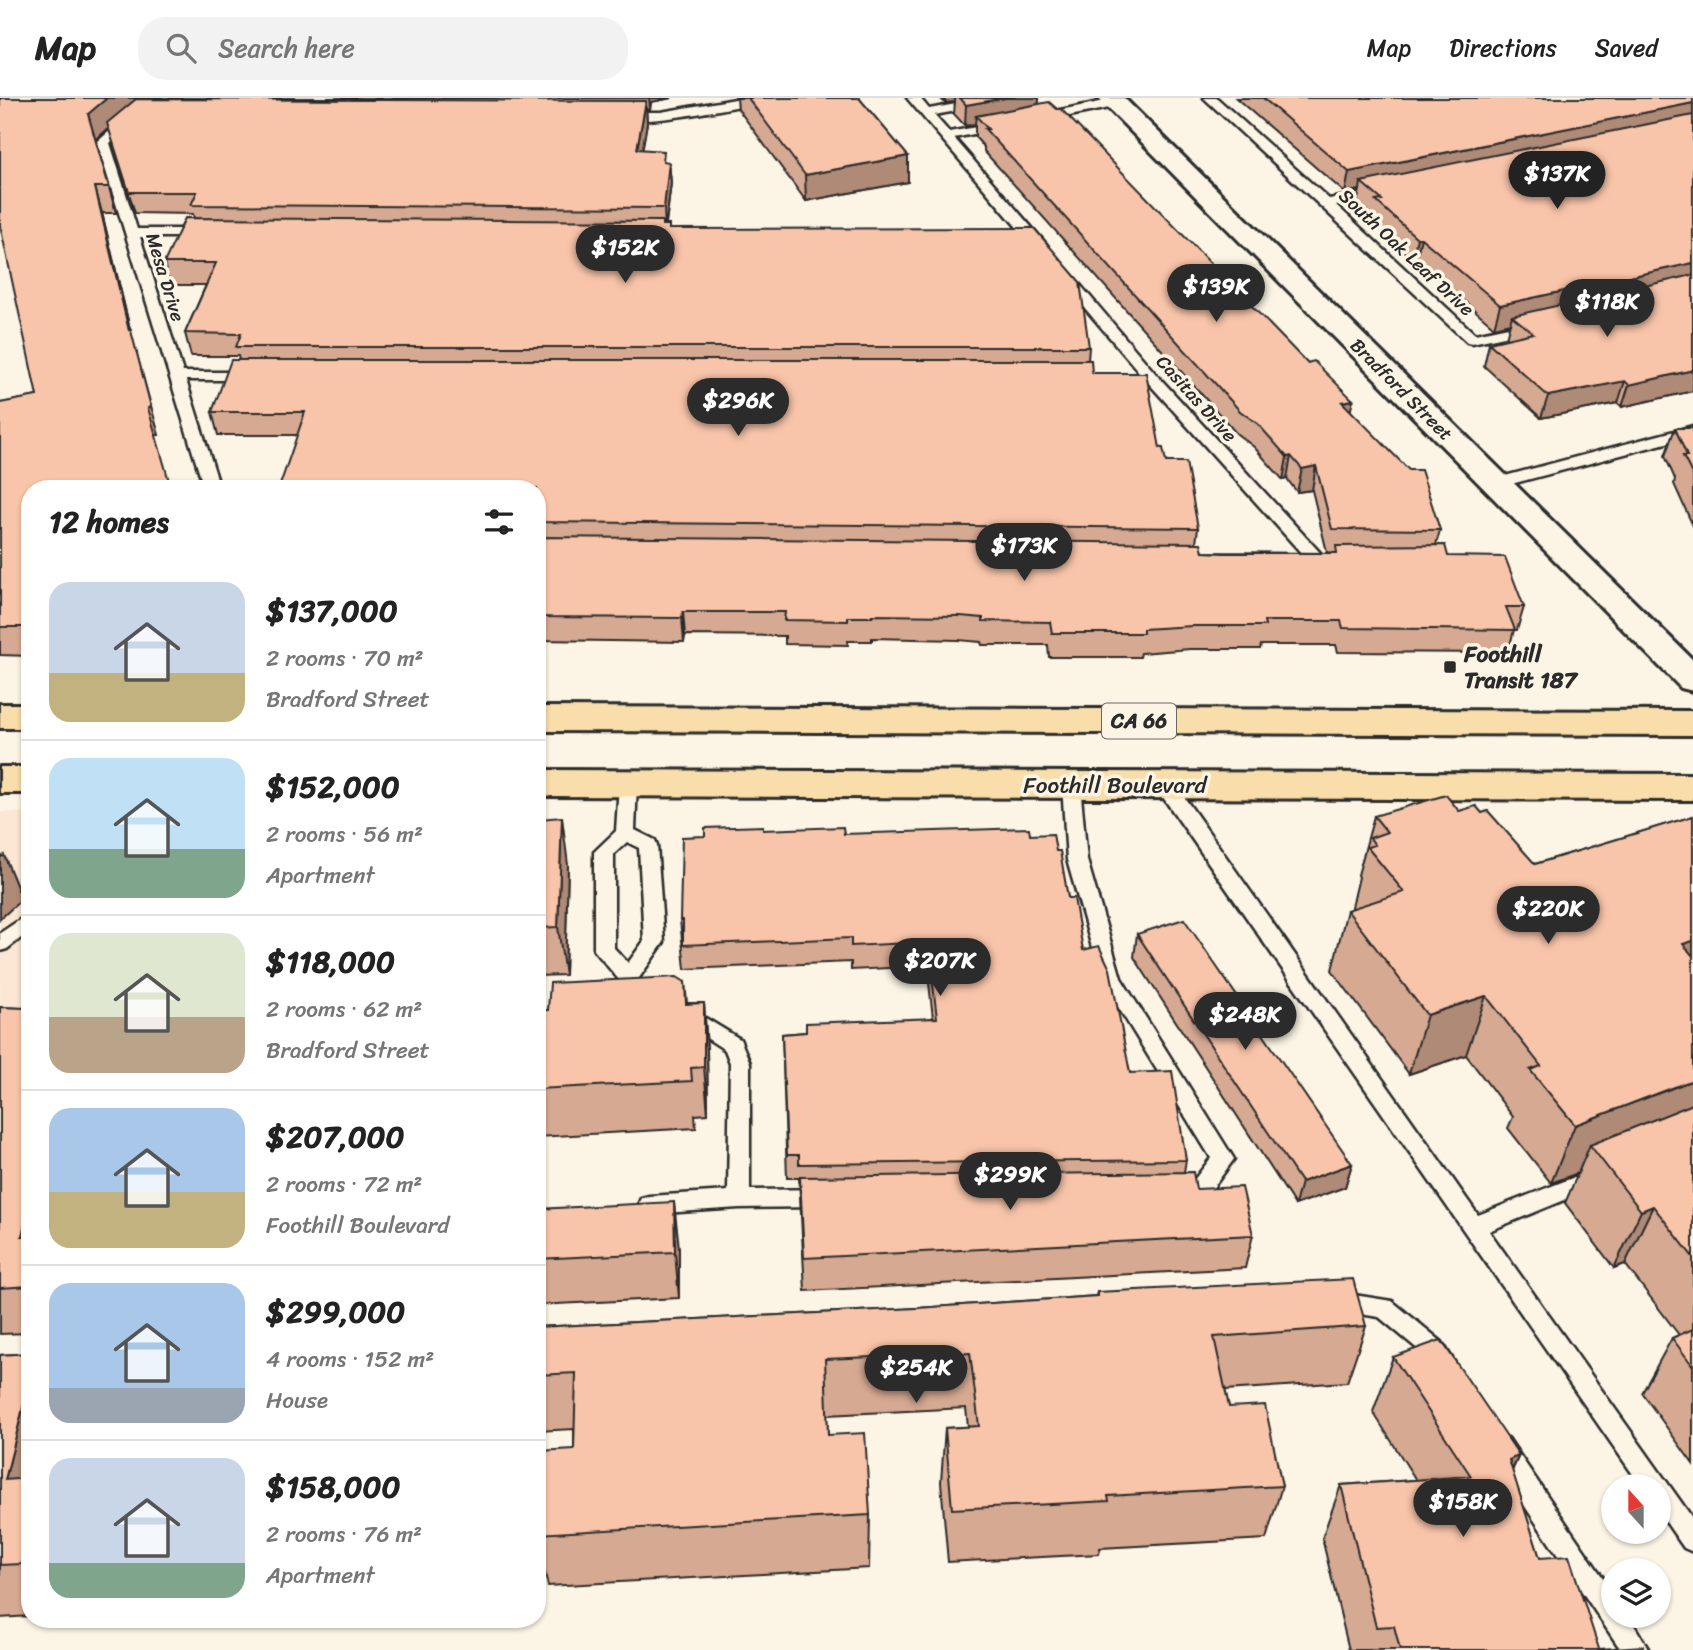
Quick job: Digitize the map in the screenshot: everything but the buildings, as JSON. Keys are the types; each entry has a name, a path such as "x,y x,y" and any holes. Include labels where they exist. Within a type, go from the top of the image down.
{"main road":[{"path":"0,716 21,716"},
{"name":"CA 66","path":"546,719 1693,723"},
{"path":"0,780 21,780"},
{"name":"Foothill Boulevard","path":"546,783 1693,787"}],"street":[{"name":"Bradford Street","path":"1112,101 1693,680"}],"lane":[{"name":"Mesa Drive","path":"155,98 103,142 209,480"},
{"path":"605,116 661,116 761,98"},
{"name":"Casitas Drive","path":"913,98 946,135 1027,238 1056,265 1143,376 1326,562 1291,561"},
{"path":"926,113 1009,98"},
{"name":"South Oak Leaf Drive","path":"1210,98 1472,339 1550,322"},
{"path":"946,135 1112,101"},
{"path":"135,113 163,113"},
{"path":"1327,203 1395,189"},
{"path":"132,233 215,233"},
{"path":"176,376 259,376"},
{"path":"1496,483 1693,431"},
{"path":"628,783 625,833 604,852 604,950 629,977 636,995 668,1003 733,1045 740,1063 739,1199"},
{"path":"1071,785 1077,860 1111,979 1223,1159 1196,1194 1154,1194"},
{"path":"1165,785 1647,1474"},
{"path":"625,833 648,845 654,943 629,977"},
{"path":"0,944 21,927"},
{"path":"1474,1227 1616,1170"},
{"path":"631,1206 739,1199 850,1198"},
{"path":"1308,1299 1384,1308 1434,1349 1457,1384"},
{"path":"1488,1430 1636,1650"},
{"path":"1671,1508 1693,1540"}],"shaded area":[{"path":"0,812 21,813 21,1081 0,1163"}],"place":[{"name":"Foothill Transit 187","path":"1450,667"}]}
